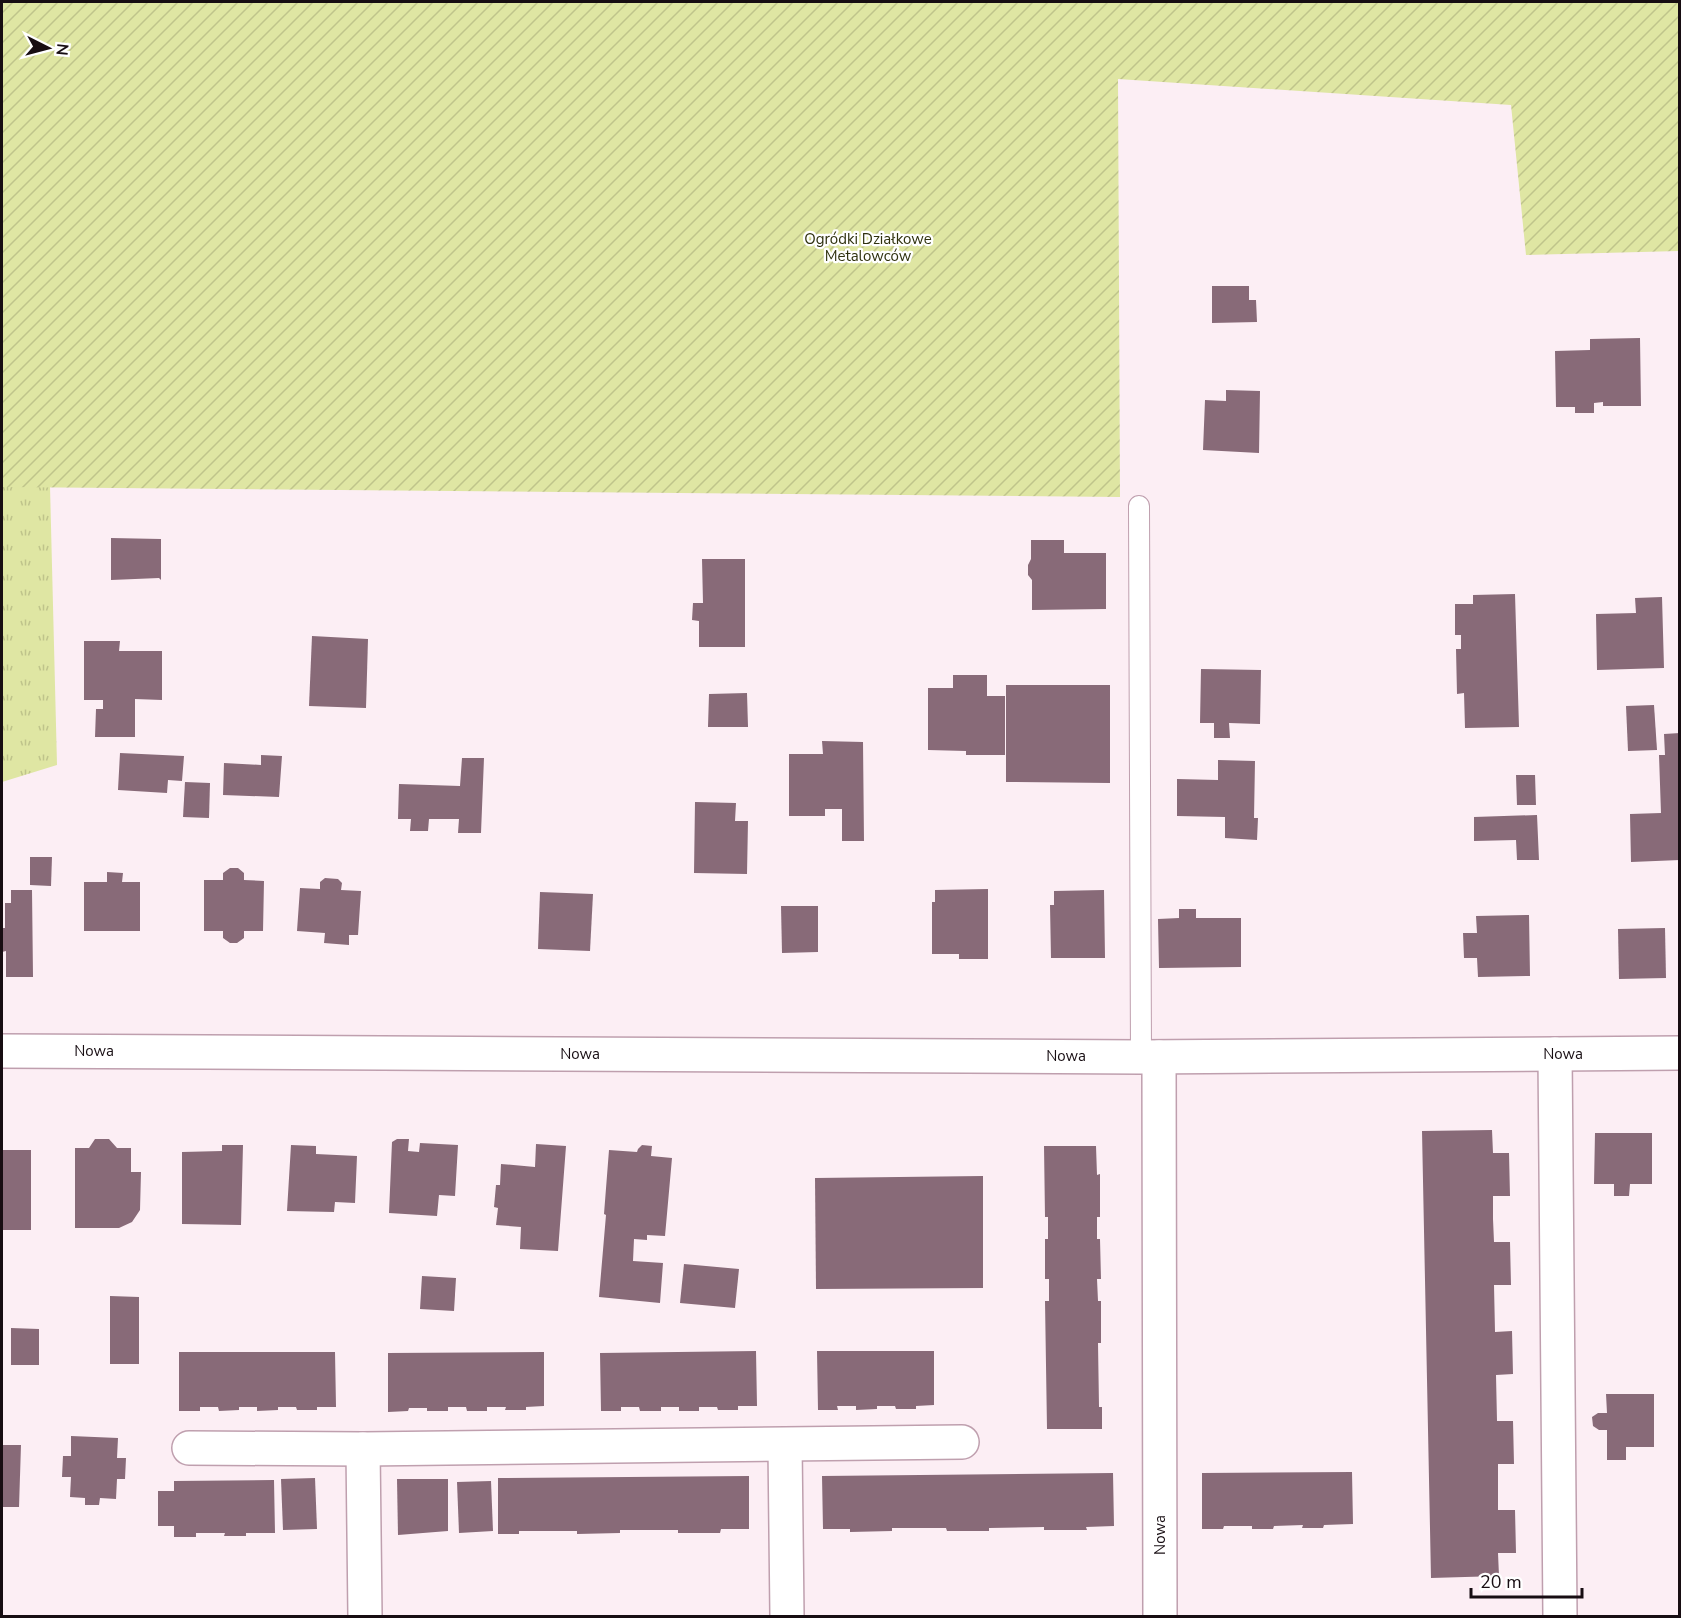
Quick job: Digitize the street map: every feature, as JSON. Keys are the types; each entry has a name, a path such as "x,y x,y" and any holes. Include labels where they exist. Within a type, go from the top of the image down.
{"street":[{"name":"Nowa","path":"2,1051 1150,1057 1680,1053"},
{"path":"1555,1054 1560,1617"},
{"name":"Nowa","path":"1150,1057 1160,1617"},
{"path":"189,1448 363,1449 962,1442"},
{"path":"785,1444 787,1617"},
{"path":"363,1449 364,1617"}],"lane":[{"path":"1139,506 1150,1057"}],"green space":[{"name":"Ogródki Działkowe Metalowców","path":"2,2 1679,2 1679,251 1526,255 1511,105 1118,79 1120,497 2,487"},
{"path":"50,486 57,765 2,782 2,487"}],"building":[{"path":"1212,286 1249,286 1249,300 1256,300 1257,322 1212,323"},
{"path":"1640,338 1641,406 1603,406 1603,402 1594,403 1594,413 1575,413 1575,407 1556,407 1555,351 1590,350 1590,339"},
{"path":"1226,390 1260,391 1259,453 1203,450 1205,400 1226,401"},
{"path":"111,538 161,539 161,580 159,578 111,580"},
{"path":"1031,540 1064,540 1064,553 1106,553 1106,609 1032,610 1032,580 1028,575"},
{"path":"702,559 745,559 745,647 699,647 699,621 692,620 693,603 703,603"},
{"path":"1515,594 1519,727 1465,728 1464,693 1457,694 1456,649 1461,649 1461,635 1455,635 1455,604 1473,604 1473,595"},
{"path":"1662,597 1664,668 1597,670 1596,614 1636,613 1635,598"},
{"path":"312,636 368,639 366,708 309,706"},
{"path":"84,641 120,641 119,651 162,651 162,700 135,699 135,737 95,737 96,709 103,709 103,700 84,700"},
{"path":"1201,669 1261,670 1260,724 1229,723 1230,738 1214,738 1214,723 1200,723"},
{"path":"953,675 987,675 987,696 1005,696 1005,755 966,755 966,751 928,750 928,688 953,688"},
{"path":"1006,685 1110,685 1110,783 1006,782"},
{"path":"747,693 748,727 708,727 709,694"},
{"path":"1654,705 1657,750 1628,751 1626,706"},
{"path":"1680,733 1680,860 1631,862 1630,814 1661,813 1659,755 1665,755 1664,734"},
{"path":"822,741 863,742 864,841 842,841 842,809 825,809 825,816 789,816 789,754 823,754"},
{"path":"120,753 184,756 182,781 168,780 167,793 118,790"},
{"path":"261,755 282,756 279,797 223,795 224,763 261,765"},
{"path":"462,758 484,758 481,833 458,833 459,819 429,819 428,831 410,831 411,819 398,819 399,784 460,786"},
{"path":"1218,760 1255,761 1254,818 1258,818 1257,840 1225,838 1225,817 1177,816 1177,779 1218,780"},
{"path":"1516,775 1535,775 1536,805 1517,805"},
{"path":"185,782 210,783 209,818 183,817"},
{"path":"695,802 736,803 735,821 748,821 747,874 694,873"},
{"path":"1537,815 1539,860 1517,860 1516,840 1474,841 1474,817"},
{"path":"30,857 52,857 51,886 30,885"},
{"path":"230,868 238,868 244,873 244,880 264,881 263,931 244,931 244,938 237,943 230,943 223,938 223,931 204,931 204,880 223,880 223,873"},
{"path":"107,872 123,873 122,882 140,882 140,931 84,931 84,882 107,882"},
{"path":"325,878 338,879 342,883 341,890 361,891 358,935 349,935 349,945 324,943 325,933 297,931 300,888 320,889 320,882"},
{"path":"988,889 988,959 959,959 959,954 932,954 932,902 935,902 935,890"},
{"path":"11,890 32,890 33,977 6,977 6,951 2,952 2,928 5,928 5,903 11,903"},
{"path":"1104,890 1105,958 1051,958 1050,905 1054,905 1054,891"},
{"path":"540,892 593,894 590,951 538,949"},
{"path":"781,906 818,906 818,952 782,953"},
{"path":"1179,909 1196,909 1196,918 1241,918 1241,967 1159,968 1158,919 1179,918"},
{"path":"1529,915 1530,976 1478,977 1477,958 1464,958 1463,933 1477,933 1476,916"},
{"path":"1665,928 1666,978 1619,979 1618,929"},
{"path":"1492,1130 1493,1153 1509,1153 1510,1196 1493,1196 1493,1219 1494,1242 1510,1242 1511,1285 1494,1285 1495,1332 1512,1331 1513,1374 1496,1375 1497,1421 1513,1421 1514,1464 1498,1464 1498,1510 1515,1510 1516,1553 1498,1553 1499,1576 1431,1578 1422,1131"},
{"path":"1595,1133 1652,1133 1652,1184 1630,1184 1629,1196 1614,1196 1614,1184 1594,1184"},
{"path":"95,1139 109,1139 117,1148 131,1148 131,1172 141,1172 140,1210 132,1222 119,1228 75,1228 75,1148 89,1148"},
{"path":"397,1139 409,1139 408,1151 419,1152 420,1143 458,1145 455,1196 439,1195 437,1216 389,1213 392,1142"},
{"path":"536,1144 566,1146 558,1251 520,1249 521,1227 496,1225 498,1208 494,1207 496,1185 500,1185 501,1164 535,1167"},
{"path":"222,1145 243,1145 241,1225 182,1224 182,1152 222,1151"},
{"path":"291,1145 316,1146 316,1154 357,1156 355,1203 335,1202 334,1212 287,1211"},
{"path":"642,1145 652,1146 651,1156 672,1158 665,1236 647,1235 647,1240 634,1239 633,1261 663,1263 660,1303 599,1297 609,1150 637,1152"},
{"path":"1044,1146 1096,1146 1097,1175 1100,1174 1100,1217 1097,1217 1097,1239 1100,1239 1101,1279 1097,1279 1098,1301 1101,1301 1101,1343 1098,1343 1099,1407 1102,1407 1102,1429 1047,1429 1045,1301 1049,1301 1049,1279 1045,1279 1045,1239 1048,1239 1048,1217 1045,1217"},
{"path":"2,1150 31,1150 31,1230 2,1230"},
{"path":"983,1176 983,1288 816,1289 815,1178"},
{"path":"684,1264 739,1269 735,1308 680,1303"},
{"path":"422,1276 456,1278 454,1311 420,1309"},
{"path":"110,1296 139,1297 139,1364 110,1364"},
{"path":"11,1328 39,1329 39,1365 11,1365"},
{"path":"756,1351 757,1406 738,1406 738,1410 699,1407 699,1411 679,1411 679,1407 661,1407 661,1411 640,1411 639,1407 621,1407 621,1411 601,1411 600,1353"},
{"path":"817,1351 934,1351 934,1405 916,1406 916,1409 877,1406 877,1409 856,1410 856,1406 837,1406 838,1410 818,1410"},
{"path":"179,1352 335,1352 336,1407 297,1410 296,1407 278,1407 278,1410 257,1411 257,1407 239,1407 239,1410 219,1411 218,1407 200,1407 200,1411 179,1411"},
{"path":"544,1352 544,1406 526,1407 526,1410 487,1407 487,1411 467,1411 466,1407 448,1407 448,1411 409,1408 408,1411 388,1412 388,1353"},
{"path":"1606,1394 1654,1394 1654,1447 1626,1447 1626,1460 1607,1460 1607,1430 1599,1430 1593,1426 1592,1417 1598,1413 1607,1413"},
{"path":"71,1436 118,1438 117,1458 126,1458 125,1479 117,1479 116,1499 100,1498 99,1505 85,1505 85,1498 70,1497 71,1477 62,1477 63,1456 71,1456"},
{"path":"2,1445 21,1445 19,1507 2,1507"},
{"path":"1352,1472 1353,1524 1324,1525 1323,1528 1302,1528 1303,1525 1274,1526 1273,1529 1224,1526 1223,1529 1202,1529 1202,1473"},
{"path":"1113,1473 1114,1526 1086,1527 1087,1530 1044,1530 1044,1527 989,1528 989,1531 892,1528 892,1531 850,1532 850,1529 823,1529 822,1476"},
{"path":"749,1476 749,1529 721,1529 720,1533 620,1530 620,1533 577,1534 577,1531 519,1531 519,1534 498,1534 498,1478"},
{"path":"315,1478 317,1529 283,1530 281,1479"},
{"path":"397,1479 448,1479 448,1531 398,1535"},
{"path":"274,1480 275,1533 224,1536 225,1533 196,1533 196,1537 174,1537 174,1526 158,1526 158,1491 174,1491 174,1481"},
{"path":"491,1481 493,1531 459,1533 457,1482"}]}
